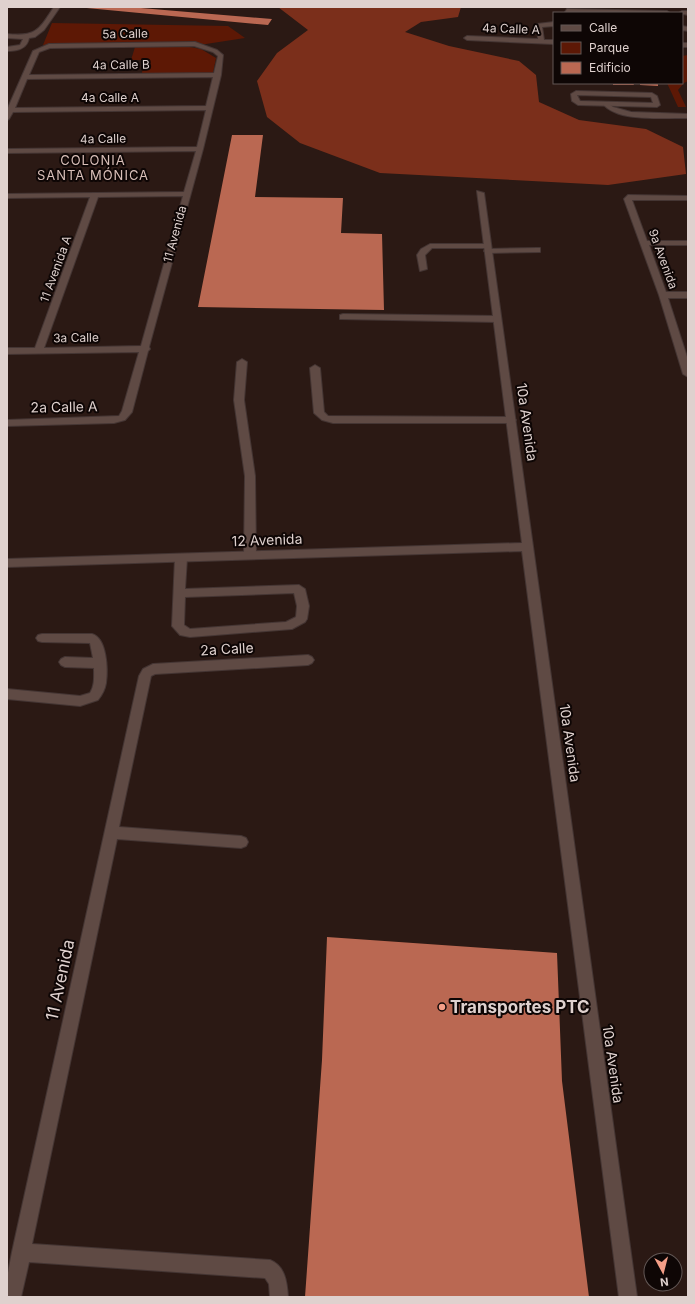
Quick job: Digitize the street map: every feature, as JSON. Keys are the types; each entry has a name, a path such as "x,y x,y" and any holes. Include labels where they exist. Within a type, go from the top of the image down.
{"street":[{"path":"7,36 26,38 40,33 57,7"},
{"path":"567,11 590,12"},
{"path":"541,41 539,25 553,24"},
{"path":"7,49 20,47 25,43 26,38"},
{"name":"4a Calle A","path":"467,38 553,42"},
{"name":"5a Calle","path":"24,77 36,51 49,46 195,44 215,51"},
{"name":"11 Avenida","path":"122,418 127,412 146,349 186,194 200,149 218,76 221,56 215,51"},
{"name":"4a Calle B","path":"24,77 218,76"},
{"path":"7,118 24,77"},
{"path":"606,104 657,104 655,97 652,95 574,94 576,102 606,104 613,110 633,114 688,116"},
{"path":"7,96 16,96"},
{"name":"4a Calle A","path":"10,110 210,108"},
{"name":"4a Calle","path":"7,151 200,149"},
{"name":"10a Avenida","path":"480,192 628,1297"},
{"path":"7,196 186,194"},
{"name":"11 Avenida A","path":"38,351 96,195"},
{"name":"9a Avenida","path":"688,198 631,197 628,199 686,361 688,374"},
{"path":"645,243 688,244"},
{"path":"423,269 420,256 423,250 430,246 537,250"},
{"path":"663,295 688,295"},
{"path":"344,317 498,319"},
{"name":"3a Calle","path":"7,351 146,349"},
{"path":"242,362 239,400 250,476 250,556"},
{"path":"315,368 319,413 325,418 333,420 511,420"},
{"name":"2a Calle A","path":"7,423 114,420 122,418"},
{"name":"12 Avenida","path":"7,563 528,547"},
{"path":"178,593 299,589 303,606 301,619 288,626 190,633 184,632 178,626 178,593 181,558"},
{"path":"7,694 80,702 89,700 97,693 100,682 98,646 96,641 92,638 42,638"},
{"name":"2a Calle","path":"147,672 153,669 308,660"},
{"path":"65,662 99,664"},
{"name":"11 Avenida","path":"12,1297 147,672"},
{"path":"111,833 241,842"},
{"path":"21,1252 270,1269 278,1280 279,1297"}],"green space":[{"path":"52,23 228,26 245,38 206,44 43,45"},
{"path":"184,46 201,49 216,58 213,73 142,73 144,60 131,60 135,47"},
{"path":"688,55 688,81 678,90 686,107 678,107 667,84 683,84 683,56"}],"shaded area":[{"path":"278,7 461,7 458,17 421,22 405,32 449,46 519,61 536,75 539,102 579,120 646,129 683,147 686,174 608,185 380,173 300,143 267,117 257,81 277,53 308,30"}],"building":[{"path":"76,7 129,7 272,19 268,25"},
{"path":"634,84 634,85 613,85"},
{"path":"658,84 658,86 640,85"},
{"path":"232,135 263,135 255,197 343,198 341,233 382,234 384,310 198,307"},
{"path":"327,937 557,953 562,1081 589,1297 305,1297 322,1060"}],"place":[{"name":"Transportes PTC","path":"442,1007"}],"district":[{"name":"COLONIA SANTA MÓNICA","path":"93,168"}]}
